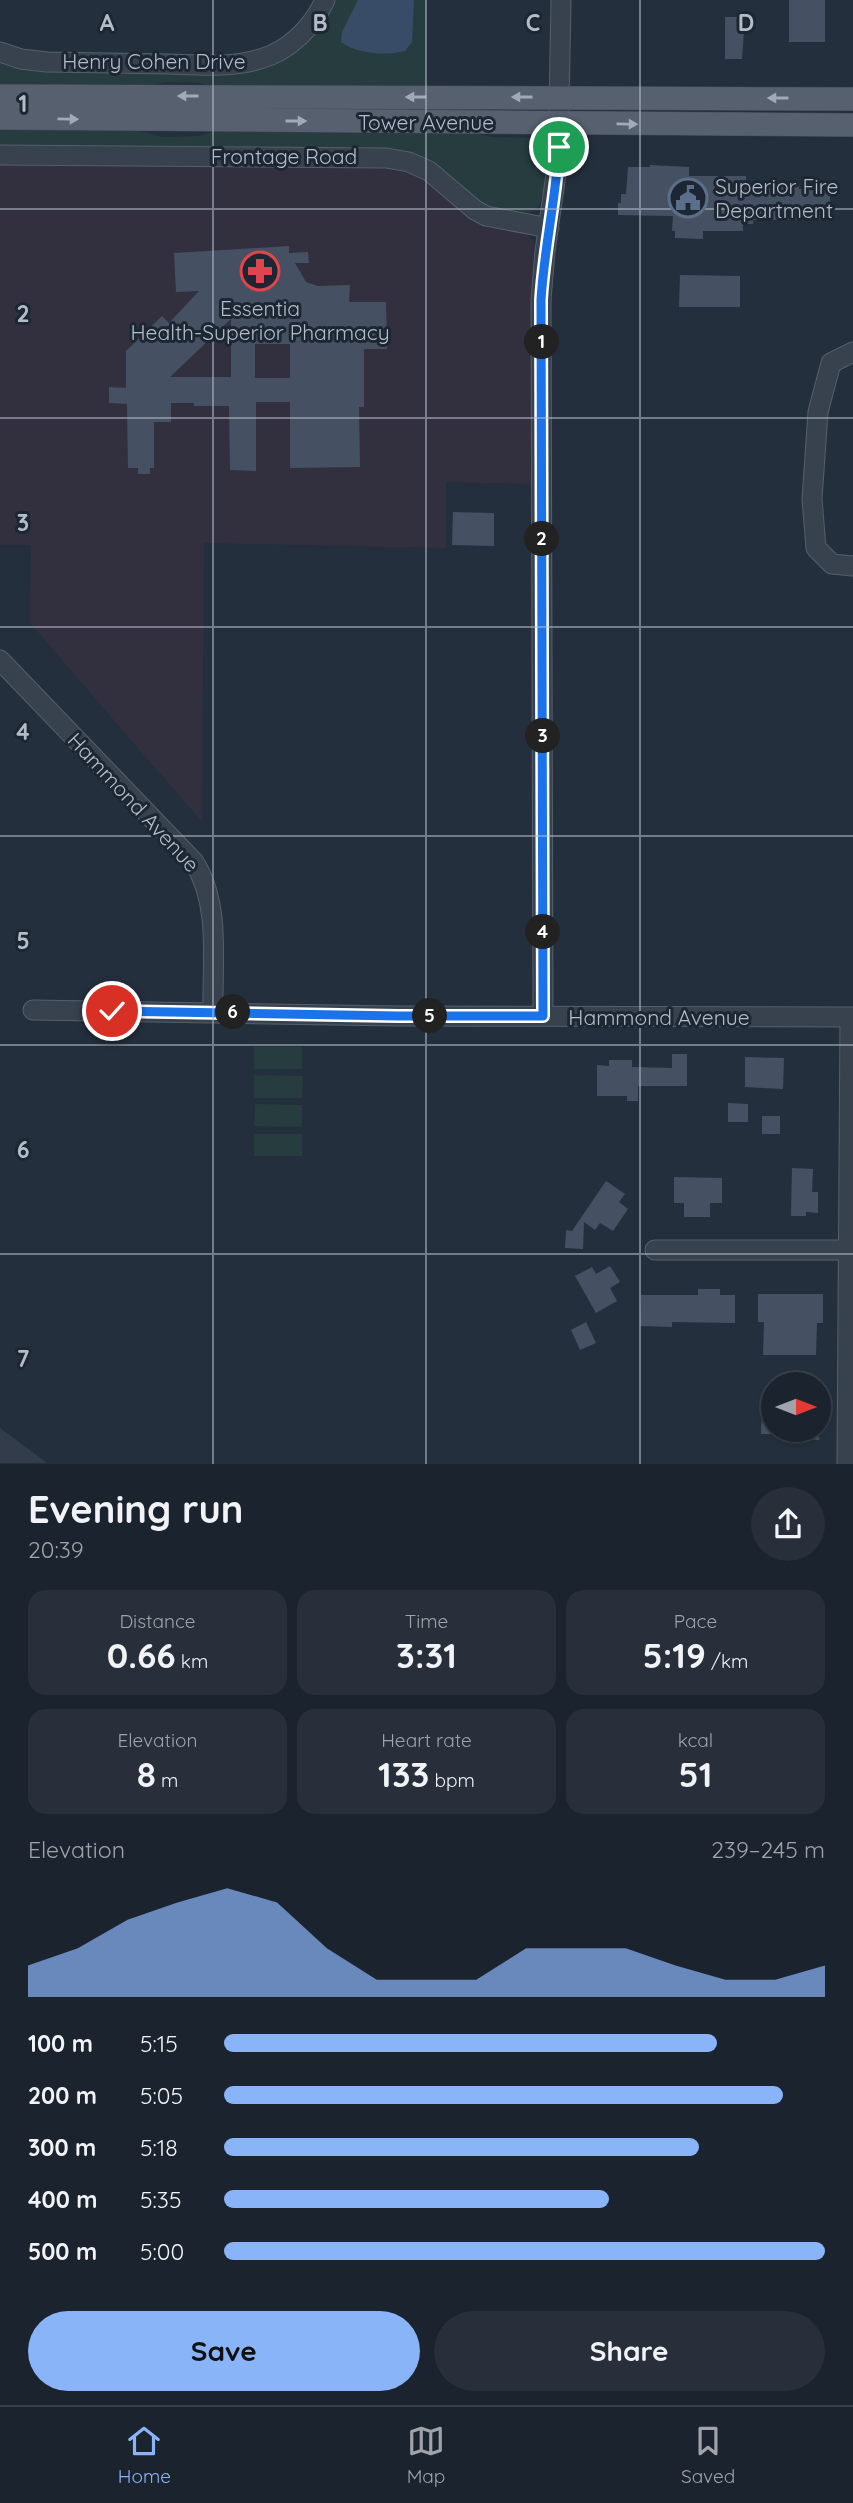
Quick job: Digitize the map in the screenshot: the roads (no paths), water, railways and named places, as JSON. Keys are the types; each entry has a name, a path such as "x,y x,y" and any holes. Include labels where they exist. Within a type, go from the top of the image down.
{"main road":[{"name":"Tower Avenue","path":"0,96 853,99"},
{"name":"Tower Avenue","path":"0,118 853,125"}],"street":[{"name":"Henry Cohen Drive","path":"0,52 21,59 47,62 205,65 251,62 270,56 296,38 317,17 326,0"},
{"path":"543,1016 541,300 556,183 561,0"},
{"name":"Frontage Road","path":"0,155 386,158 409,162 429,171 475,210 486,216 549,228"},
{"path":"853,352 831,363 818,412 812,499 816,548 832,564 853,566"},
{"name":"Hammond Avenue","path":"0,660 194,862 204,877 212,916 213,1012"},
{"name":"Hammond Avenue","path":"33,1010 398,1016 851,1017"},
{"path":"847,1464 851,1017"},
{"path":"654,1250 851,1250"}],"water":[{"path":"358,0 414,0 412,42 405,51 372,53 341,42 342,32"}],"place":[{"name":"Superior Fire Department","path":"688,198"},
{"name":"Essentia Health-Superior Pharmacy","path":"260,271"}]}
